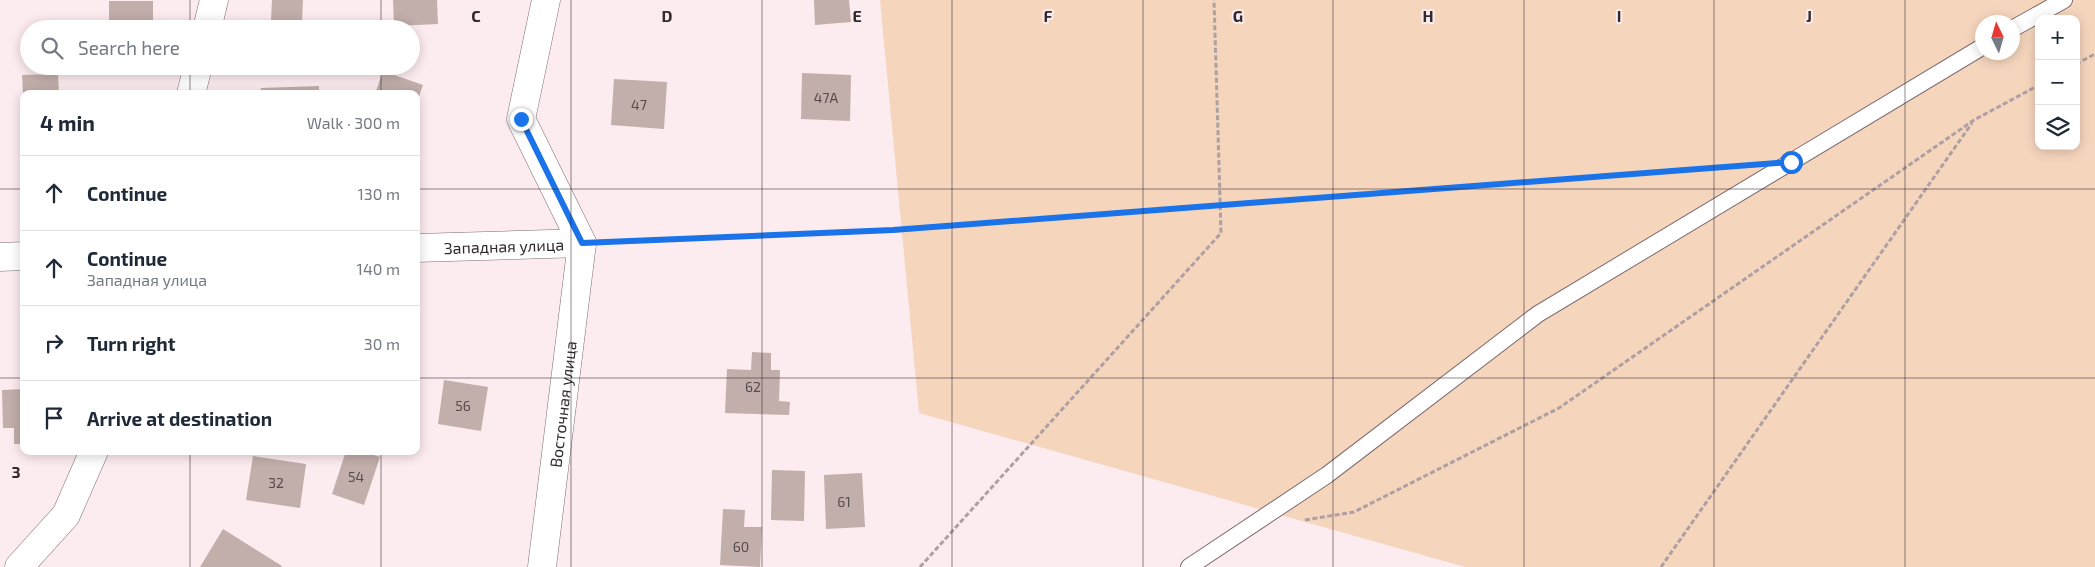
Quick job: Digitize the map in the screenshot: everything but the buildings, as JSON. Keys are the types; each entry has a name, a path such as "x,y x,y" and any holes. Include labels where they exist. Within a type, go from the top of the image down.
{"street":[{"path":"209,20 214,0"},
{"path":"546,0 521,119 582,243"},
{"path":"192,90 196,75"},
{"name":"Западная улица","path":"420,248 582,243"},
{"name":"Восточная улица","path":"542,567 582,243"},
{"path":"0,257 20,256"},
{"path":"19,567 66,514 92,455"}],"lane":[{"path":"2020,25 2064,0"},
{"path":"1189,567 1326,475 1538,314 1975,51"}],"path":[{"path":"920,567 1221,233 1214,0"},
{"path":"2080,62 2095,54"},
{"path":"1300,521 1354,512 1559,408 1974,120 2035,87"},
{"path":"1661,567 1974,120"},
{"name":"Западная улица","path":"582,243 893,230 1742,165"}],"shaded area":[{"path":"880,0 2095,0 2095,567 1465,567 919,413"}],"route":[{"path":"521,119 582,243 893,230 1791,162"}]}
